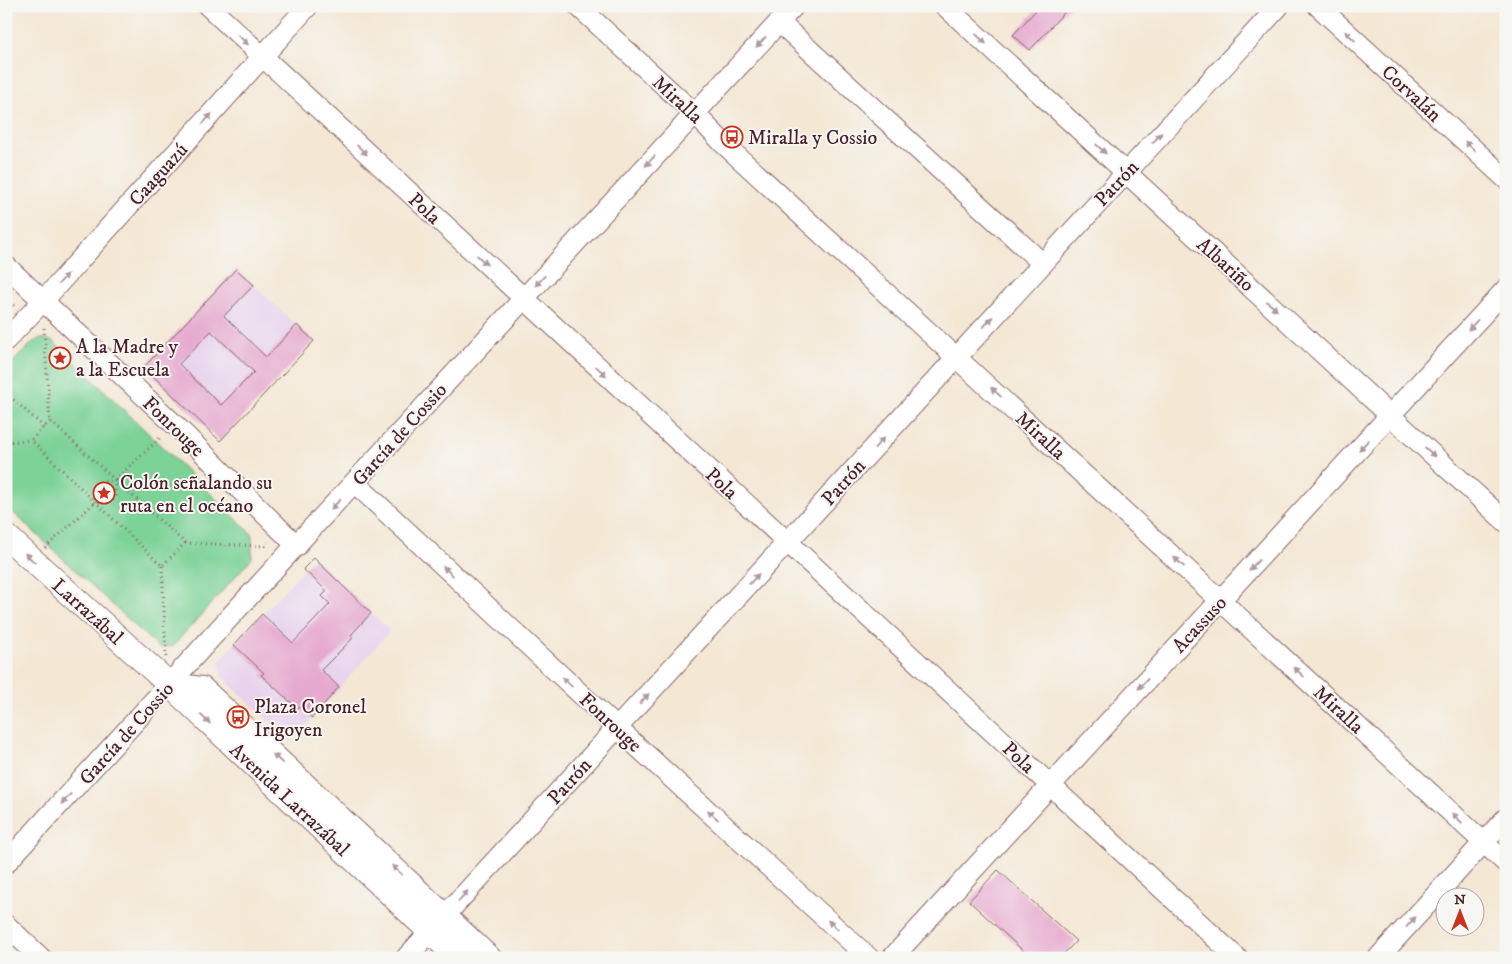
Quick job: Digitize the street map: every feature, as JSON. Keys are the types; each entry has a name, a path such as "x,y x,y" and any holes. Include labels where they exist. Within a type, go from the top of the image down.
{"street":[{"name":"Pola","path":"208,6 1237,958"},
{"name":"Caaguazú","path":"6,340 50,308 308,6"},
{"name":"Miralla","path":"578,6 694,113 725,145 1506,862"},
{"name":"García de Cossio","path":"6,863 161,678 297,546 794,6"},
{"name":"Albariño","path":"945,6 1506,522"},
{"name":"Patrón","path":"406,958 1278,6"},
{"name":"Corvalán","path":"1318,6 1506,179"},
{"path":"779,22 1042,263"},
{"name":"Fonrouge","path":"6,266 176,426 297,546"},
{"name":"Acassuso","path":"892,958 1506,289"},
{"name":"Fonrouge","path":"355,483 617,728 869,958"},
{"name":"Larrazábal","path":"6,536 161,678"},
{"name":"Avenida Larrazábal","path":"161,678 437,924 489,958"},
{"path":"1378,958 1506,818"},
{"name":"Avenida Larrazábal","path":"437,924 458,958"},
{"path":"6,926 41,958"}],"path":[{"path":"50,308 43,328 50,421 185,544 265,546 281,530"},
{"path":"6,393 44,427"},
{"path":"6,442 31,440 50,421"},
{"path":"94,503 96,482 115,480 156,441 176,426"},
{"path":"31,440 94,503 162,566 167,655 161,678"},
{"path":"33,562 48,544 94,503 114,499 115,480"},
{"path":"162,566 185,544"}],"shaded area":[{"path":"236,269 314,341 220,441 144,367"},
{"path":"314,558 390,631 291,742 221,676 220,660"}],"green space":[{"path":"39,339 47,339 54,342 252,534 252,558 173,646 159,648 6,506 6,369 33,342"}],"building":[{"path":"1040,6 1070,6 1030,50 1013,35"},
{"path":"236,269 254,285 224,316 266,357 297,325 314,341 220,441 144,367","holes":["211,331 254,372 221,405 179,364"]},
{"path":"314,558 371,613 351,635 353,638 321,670 339,687 312,718 299,707 297,708 261,675 264,673 234,645 262,614 293,643 330,604 322,596 327,591 303,569"},
{"path":"998,870 1076,941 1060,958 1031,958 969,901"}],"place":[{"name":"Miralla y Cossio","path":"732,137"},
{"name":"A la Madre y a la Escuela","path":"60,358"},
{"name":"Colón señalando su ruta en el océano","path":"104,493"},
{"name":"Plaza Coronel Irigoyen","path":"238,717"}]}
